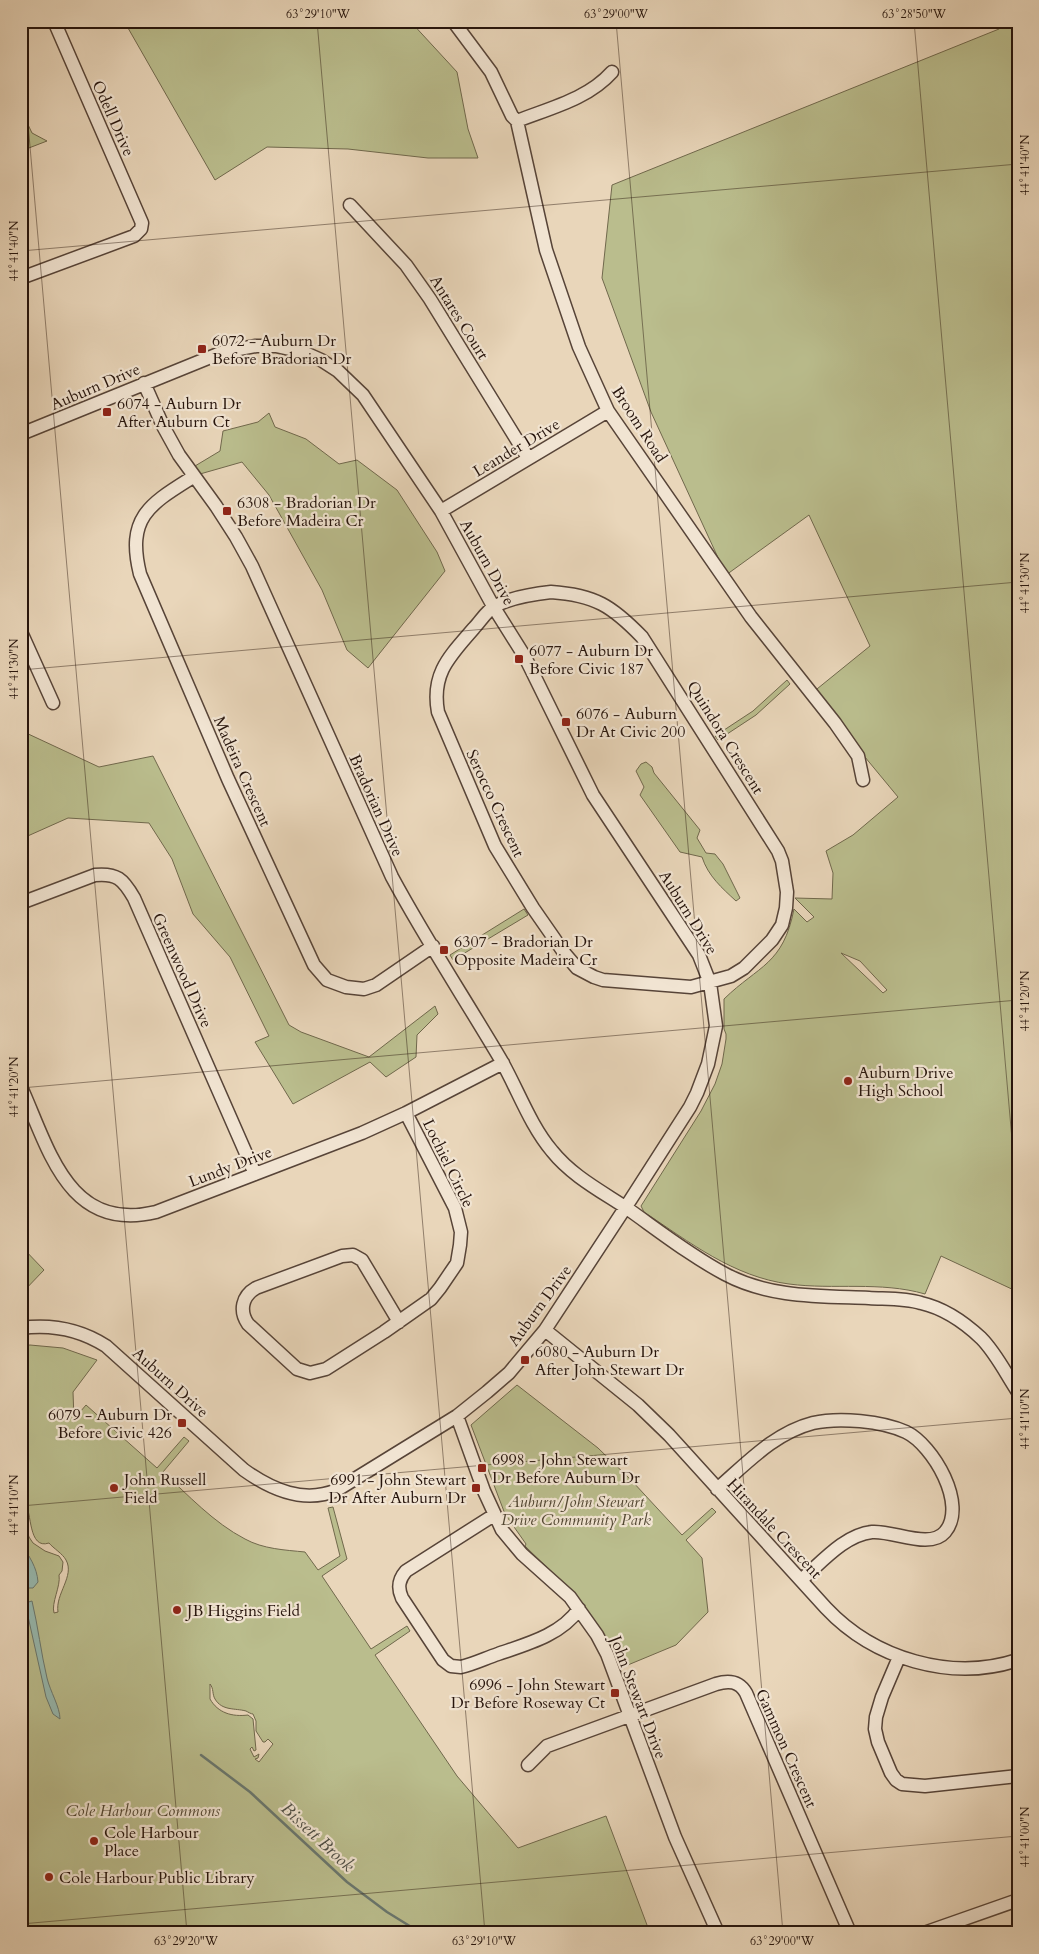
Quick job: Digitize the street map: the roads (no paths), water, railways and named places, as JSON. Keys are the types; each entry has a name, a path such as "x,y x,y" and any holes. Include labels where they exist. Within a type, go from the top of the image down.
{"street":[{"name":"Odell Drive","path":"21,278 127,239 134,236 141,229 141,219 54,21"},
{"name":"Broom Road","path":"453,21 491,72 512,116 517,121 546,250 580,347 608,411 751,617 835,723 858,756 863,780"},
{"path":"517,121 585,94 603,82 612,72"},
{"name":"Antares Court","path":"350,205 406,265 430,299 528,458"},
{"name":"Auburn Drive","path":"21,434 223,352 243,347 276,346 292,349 315,357 338,370 358,388 441,511 493,606 525,656 592,794 699,955 710,983 716,1026 708,1064 690,1107 545,1330 509,1373 457,1416 337,1490 316,1496 294,1494 268,1485 244,1470 112,1350 101,1343 84,1335 59,1328 41,1326 21,1328"},
{"name":"Bradorian Drive","path":"144,383 163,426 193,477 216,506 252,566 392,877 416,921 433,946 552,1151 584,1181 625,1207"},
{"name":"Leander Drive","path":"441,511 608,411"},
{"name":"Madeira Crescent","path":"193,477 157,500 142,520 135,542 140,574 228,780 314,965 327,980 346,987 364,989 376,985 433,946"},
{"name":"Quindora Crescent","path":"493,606 536,594 566,593 594,600 609,608 626,621 642,637 778,850 782,861 787,892 782,925 772,940 744,968 731,976 710,983"},
{"name":"Serocco Crescent","path":"493,606 444,664 437,682 436,696 438,712 495,846 543,923 570,961 583,971 603,980 691,987 710,983"},
{"path":"21,632 53,703"},
{"name":"Greenwood Drive","path":"21,903 95,875 108,874 123,880 134,898 255,1174"},
{"name":"Lundy Drive","path":"21,1087 66,1182 81,1199 90,1205 129,1216 156,1212 362,1133 406,1113 502,1063"},
{"name":"Lochiel Circle","path":"399,1322 362,1260 351,1255 333,1259 256,1288 247,1295 242,1308 244,1319 248,1324 297,1369 310,1373 326,1369 358,1350 399,1322 431,1299 457,1263 461,1232 455,1208 406,1113"},
{"path":"625,1207 724,1274 749,1284 777,1292 804,1296 920,1302 938,1309 968,1327 982,1339 1018,1392"},
{"name":"Hirandale Crescent","path":"545,1330 638,1404 668,1434 840,1623 854,1633 900,1657 938,1666 966,1669 1003,1665 1018,1660"},
{"name":"John Stewart Drive","path":"457,1416 494,1515 502,1530 522,1554 562,1589 579,1609 597,1635 607,1654 675,1837 718,1933"},
{"path":"717,1489 767,1446 782,1436 811,1424 840,1420 893,1427 912,1435 922,1444 942,1474 950,1492 952,1504 951,1517 949,1526 944,1533 935,1539 928,1540 885,1532 871,1532 860,1535 839,1547 801,1580"},
{"path":"494,1515 406,1571 400,1580 399,1587 402,1598 443,1660 451,1666 461,1667 524,1645 554,1631 574,1616 579,1609"},
{"path":"900,1657 882,1697 876,1717 875,1730 891,1773 896,1780 902,1784 925,1786 1018,1776"},
{"name":"Gammon Crescent","path":"630,1715 724,1682 735,1683 742,1687 850,1933"},
{"path":"528,1765 546,1746 630,1715"},
{"path":"924,1933 1018,1900"}],"water":[{"path":"21,1544 36,1571 38,1582 33,1588 21,1588"},
{"path":"32,1601 47,1678 60,1719 53,1714 46,1697 25,1603"}],"waterway":[{"name":"Bissett Brook","path":"201,1755 250,1792 347,1882 387,1912 421,1933"}],"place":[{"name":"6072 - Auburn Dr Before Bradorian Dr","path":"202,349"},
{"name":"6074 - Auburn Dr After Auburn Ct","path":"107,412"},
{"name":"6308 - Bradorian Dr Before Madeira Cr","path":"227,511"},
{"name":"6077 - Auburn Dr Before Civic 187","path":"519,659"},
{"name":"6076 - Auburn Dr At Civic 200","path":"566,722"},
{"name":"6307 - Bradorian Dr Opposite Madeira Cr","path":"444,950"},
{"name":"Auburn Drive High School","path":"848,1081"},
{"name":"6080 - Auburn Dr After John Stewart Dr","path":"525,1360"},
{"name":"6079 - Auburn Dr Before Civic 426","path":"182,1423"},
{"name":"6998 - John Stewart Dr Before Auburn Dr","path":"482,1468"},
{"name":"John Russell Field","path":"114,1488"},
{"name":"6991 - John Stewart Dr After Auburn Dr","path":"476,1488"},
{"name":"JB Higgins Field","path":"177,1610"},
{"name":"6996 - John Stewart Dr Before Roseway Ct","path":"615,1693"},
{"name":"Cole Harbour Place","path":"94,1841"},
{"name":"Cole Harbour Public Library","path":"49,1877"}],"park label":[{"name":"Auburn/John Stewart Drive Community Park","path":"576,1510"},
{"name":"Cole Harbour Commons","path":"143,1810"}]}
